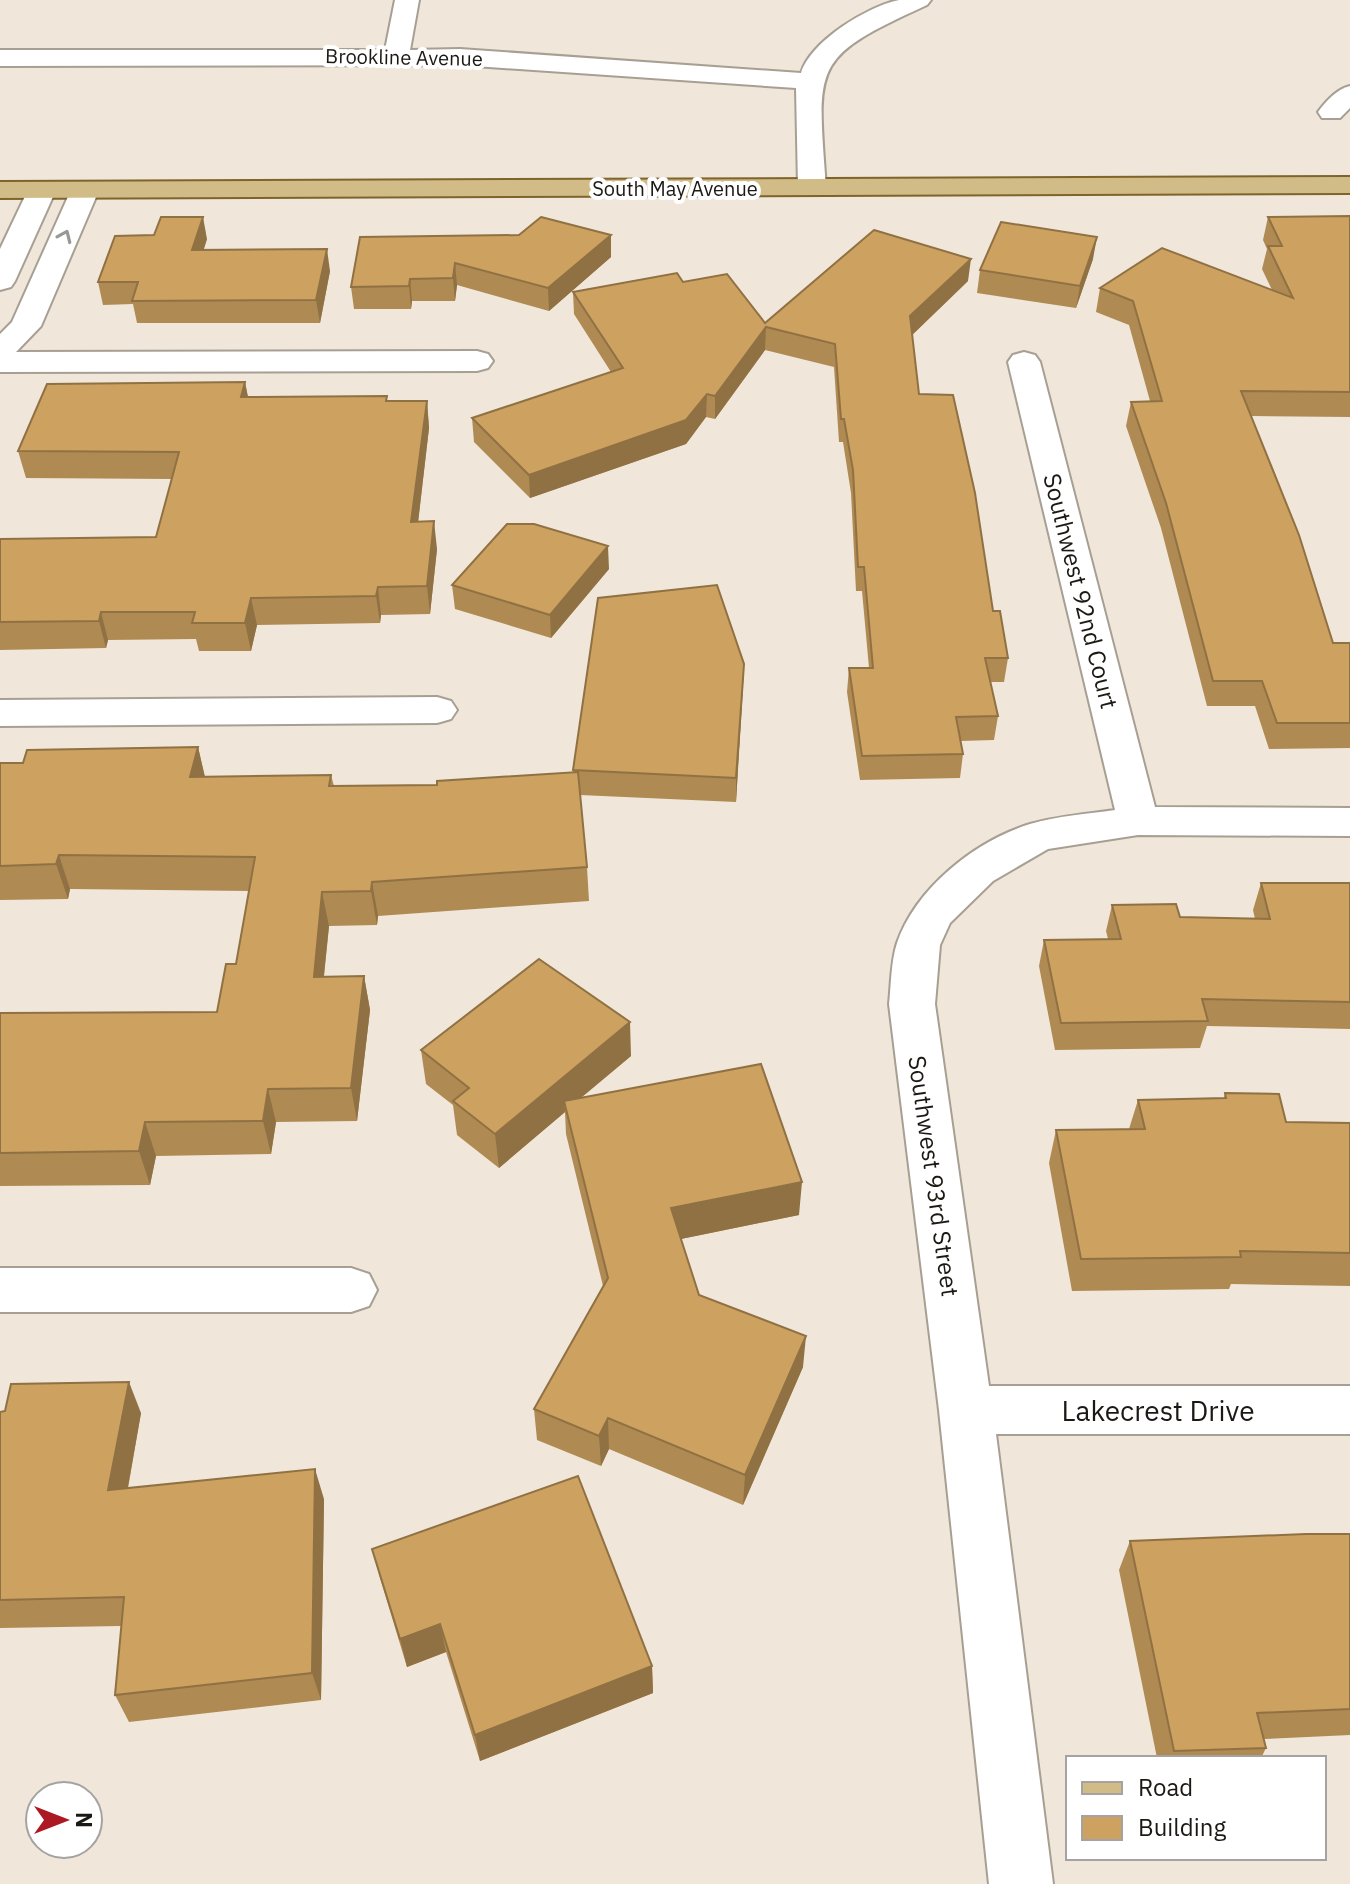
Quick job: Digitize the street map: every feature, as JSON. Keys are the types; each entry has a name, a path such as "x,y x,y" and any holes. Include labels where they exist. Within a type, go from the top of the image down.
{"main road":[{"name":"South May Avenue","path":"0,190 1350,185"}],"street":[{"path":"396,56 407,0"},
{"path":"812,187 808,81 823,52 846,33 919,0"},
{"name":"Brookline Avenue","path":"0,58 396,56 578,62 808,81"},
{"path":"0,281 42,190"},
{"path":"0,351 26,326 85,190"},
{"path":"0,292 40,292"},
{"path":"0,362 477,361"},
{"name":"Southwest 92nd Court","path":"1024,362 1138,821"},
{"path":"0,713 437,710"},
{"name":"Southwest 93rd Street","path":"1021,1884 966,1410 912,1004 918,945 932,914 978,870 1009,850 1040,836 1138,821 1350,822"},
{"path":"0,1290 351,1290"},
{"name":"Lakecrest Drive","path":"966,1410 1350,1410"}],"building":[{"path":"1350,216 1350,392 1241,391 1299,535 1333,643 1350,643 1350,723 1277,723 1262,681 1213,681 1166,503 1131,402 1162,401 1133,301 1100,288 1162,248 1293,298 1268,246 1282,246 1268,217"},
{"path":"161,217 203,217 192,250 327,249 316,300 132,301 138,282 98,282 115,236 154,235"},
{"path":"541,217 611,235 548,288 455,263 453,278 410,279 409,286 351,287 360,237 519,235"},
{"path":"1001,222 1097,237 1080,286 980,270"},
{"path":"874,230 971,259 910,316 919,394 953,395 975,493 993,611 1000,611 1008,658 985,658 998,716 956,717 963,754 862,756 849,668 873,668 864,567 858,567 853,470 844,419 841,419 835,344 766,327 715,396 707,394 686,420 529,475 472,418 623,368 573,292 677,273 683,282 727,274 765,323"},
{"path":"245,382 241,397 387,396 386,401 427,401 411,522 434,521 427,586 378,587 376,596 251,598 245,623 192,623 195,612 101,612 99,621 0,622 0,539 156,537 179,452 18,451 47,384"},
{"path":"507,524 534,524 608,546 550,615 452,585"},
{"path":"717,585 744,664 736,778 573,770 598,598"},
{"path":"198,747 190,777 331,775 329,786 437,785 437,781 578,772 587,867 372,882 371,891 322,892 314,977 364,976 351,1088 268,1089 263,1121 145,1122 139,1151 0,1153 0,1013 217,1012 226,964 236,964 255,857 59,855 56,864 0,866 0,763 23,763 27,750"},
{"path":"1261,883 1350,883 1350,1002 1202,999 1208,1021 1061,1023 1044,940 1121,939 1112,905 1176,904 1180,917 1270,919"},
{"path":"539,959 630,1022 495,1134 453,1101 469,1088 421,1050"},
{"path":"761,1064 802,1182 671,1208 699,1295 806,1336 745,1475 608,1418 599,1436 534,1409 608,1278 564,1101"},
{"path":"1225,1093 1279,1094 1286,1122 1350,1123 1350,1253 1240,1251 1241,1257 1081,1259 1056,1130 1145,1129 1138,1100 1226,1098"},
{"path":"129,1382 108,1490 315,1469 312,1673 115,1695 124,1597 0,1600 0,1412 5,1411 11,1384"},
{"path":"578,1476 652,1666 475,1735 440,1624 400,1639 372,1549"},
{"path":"1350,1534 1350,1709 1257,1713 1266,1748 1174,1751 1130,1541"}]}
